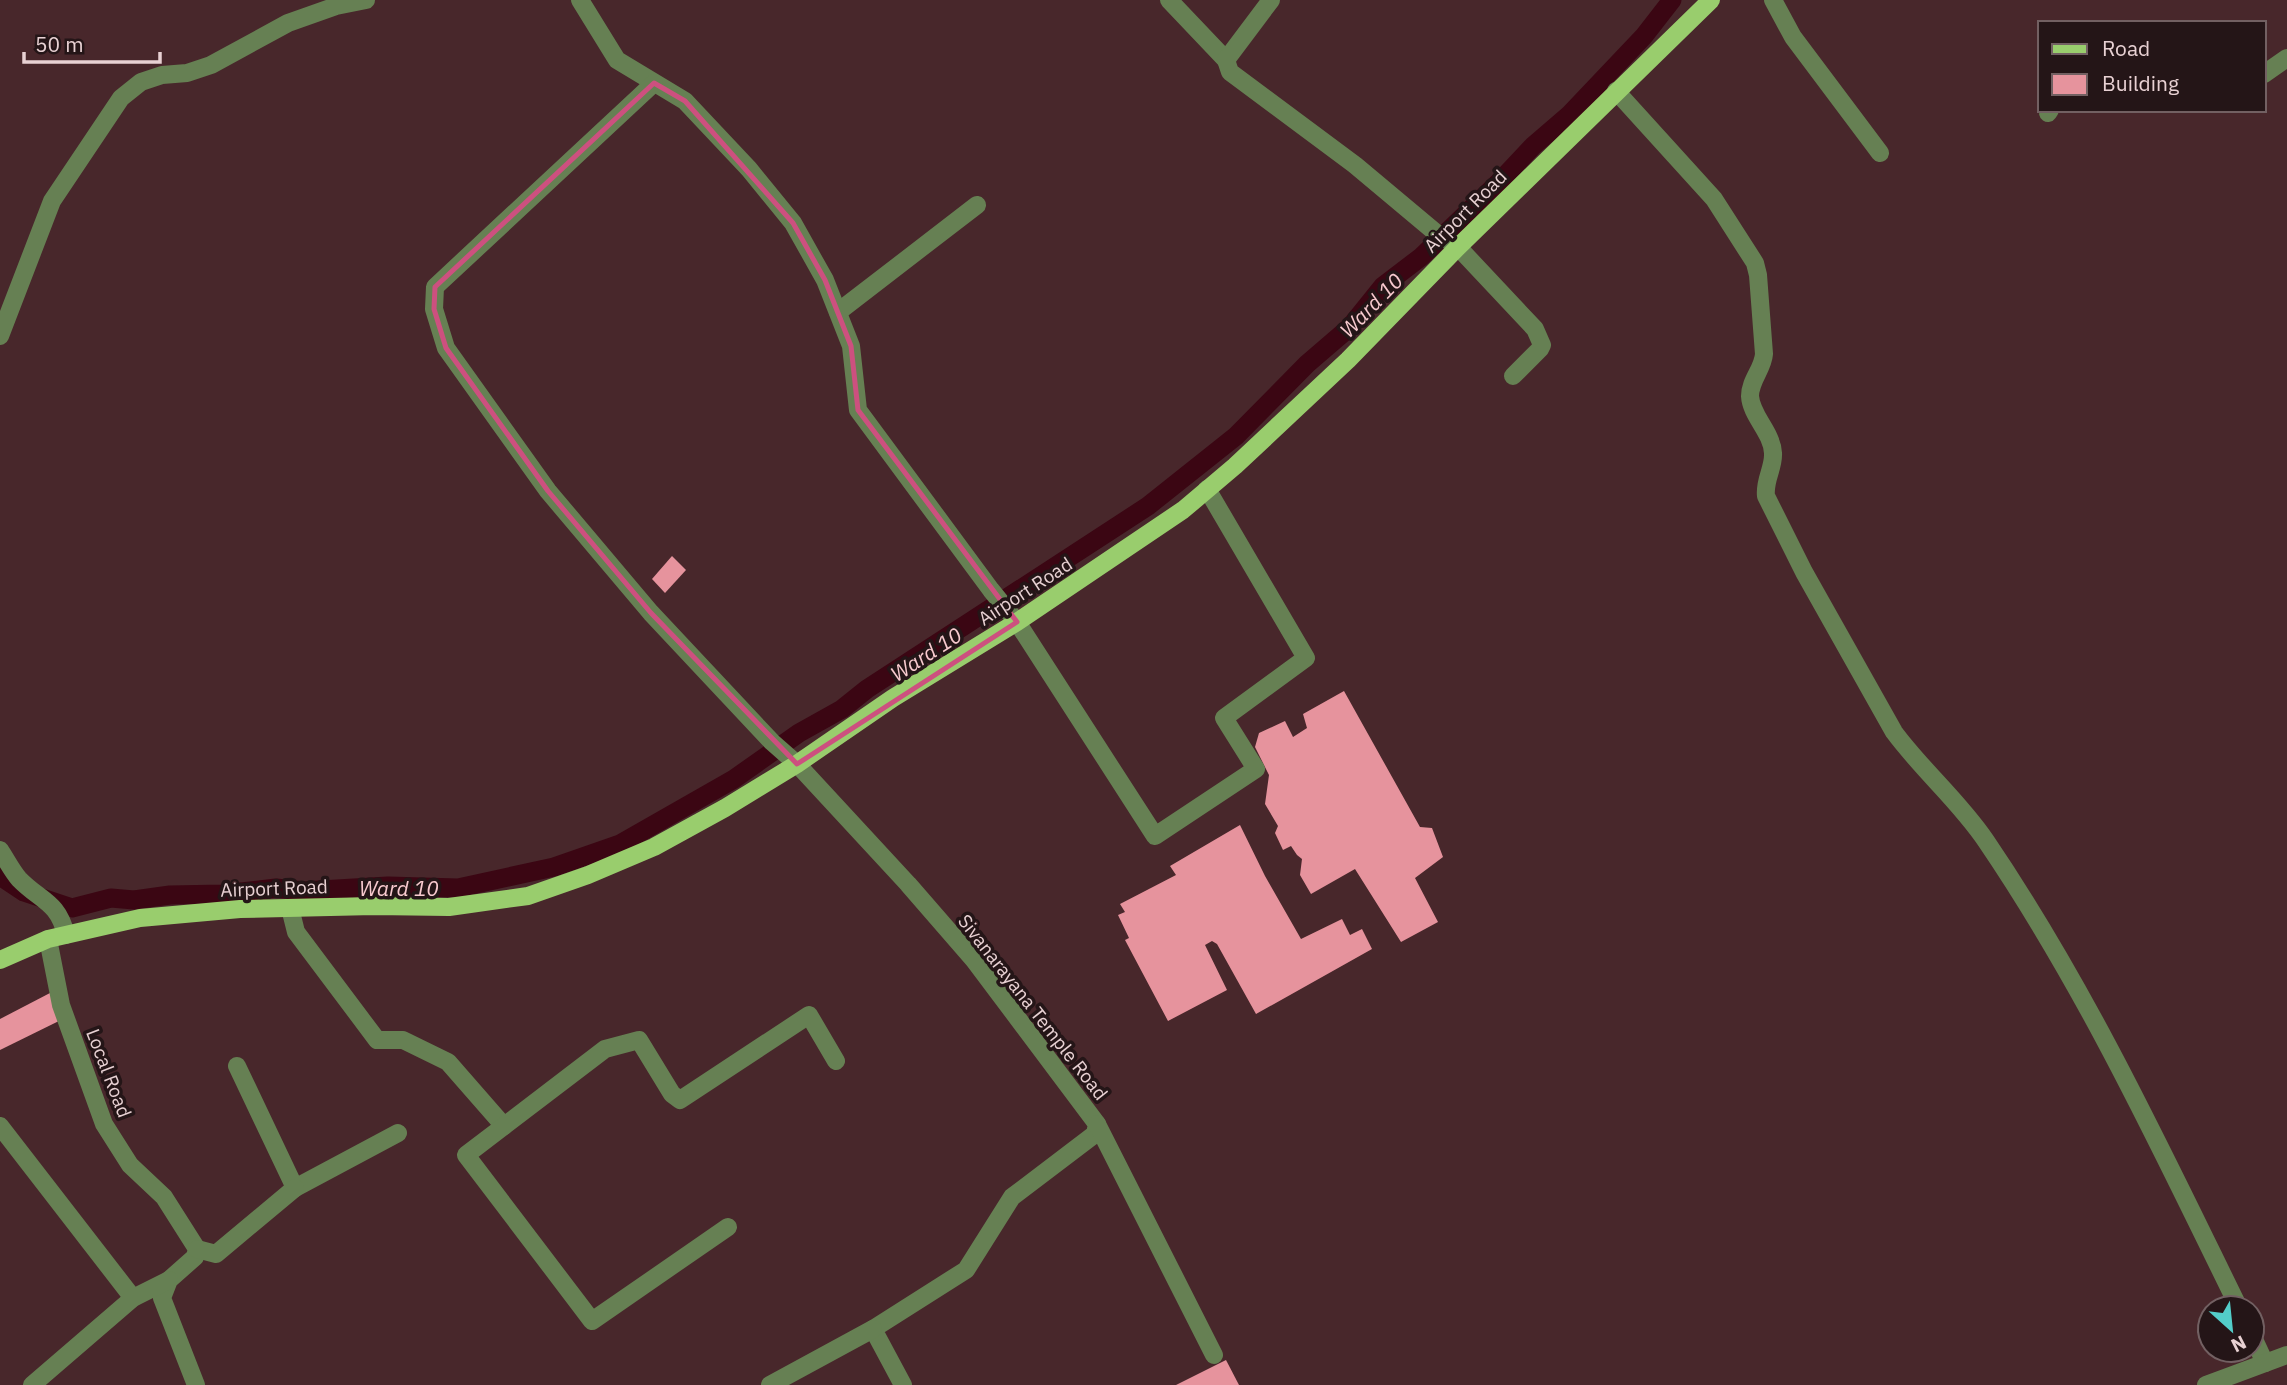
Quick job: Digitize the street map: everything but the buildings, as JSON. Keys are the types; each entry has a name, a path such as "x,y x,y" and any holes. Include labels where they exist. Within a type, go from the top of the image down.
{"main road":[{"name":"Airport Road","path":"0,960 57,937 141,918 240,909 449,907 528,895 588,876 654,847 893,698 1183,510 1235,466 1348,360 1458,247 1711,0"}],"street":[{"path":"0,335 52,201 121,98 141,82 162,75 187,73 211,65 288,23 336,6 366,0"},
{"path":"580,0 617,60 685,101 749,169 793,223 825,280 851,346 858,410 1015,619 1155,836 1256,769 1224,718 1306,658 1207,489"},
{"path":"1169,0 1226,60 1230,72 1355,165 1435,232 1458,247 1535,329 1542,345 1513,376"},
{"path":"1226,60 1271,0"},
{"path":"1773,0 1793,37 1880,153"},
{"path":"2266,73 2287,58"},
{"name":"Sivanarayana Temple Road","path":"654,83 435,287 434,309 446,348 548,491 651,613 908,884 974,960 1097,1124 1095,1133 1012,1197 966,1269 873,1329 770,1385"},
{"path":"1616,91 1714,199 1755,263 1765,354 1750,392 1751,402 1774,456 1765,486 1766,496 1804,572 1894,732 1912,756 1973,822 2049,940 2140,1105 2232,1294"},
{"path":"838,312 977,205"},
{"name":"Local Road","path":"0,850 19,879 36,891 62,920 57,937 61,1005 104,1124 130,1165 164,1197 197,1250"},
{"path":"290,908 296,932 377,1040 403,1040 448,1062 503,1126"},
{"path":"728,1227 592,1321 466,1156 605,1049 639,1040 672,1094 681,1100 809,1015 836,1061"},
{"path":"237,1066 295,1188"},
{"path":"1097,1124 1214,1355"},
{"path":"0,1126 133,1298"},
{"path":"32,1385 133,1298 169,1280 195,1257 197,1250 216,1254 295,1188 398,1133"},
{"path":"169,1280 162,1298 196,1385"},
{"path":"873,1329 904,1385"},
{"path":"2266,1363 2287,1355"},
{"path":"2206,1385 2262,1364"}],"highlighted area":[{"path":"654,83 685,101 793,223 825,280 851,346 858,410 1017,622 797,764 651,613 548,491 446,348 434,309 435,287"}],"waterway":[{"name":"Ward 10","path":"0,876 24,892 72,908 111,898 134,900 276,888 303,891 388,886 458,888 554,867 620,844 734,779 799,733 842,709 867,689 1148,506 1236,436 1307,364 1350,327 1383,286 1421,257 1533,146 1569,115 1644,36 1672,0"}]}
